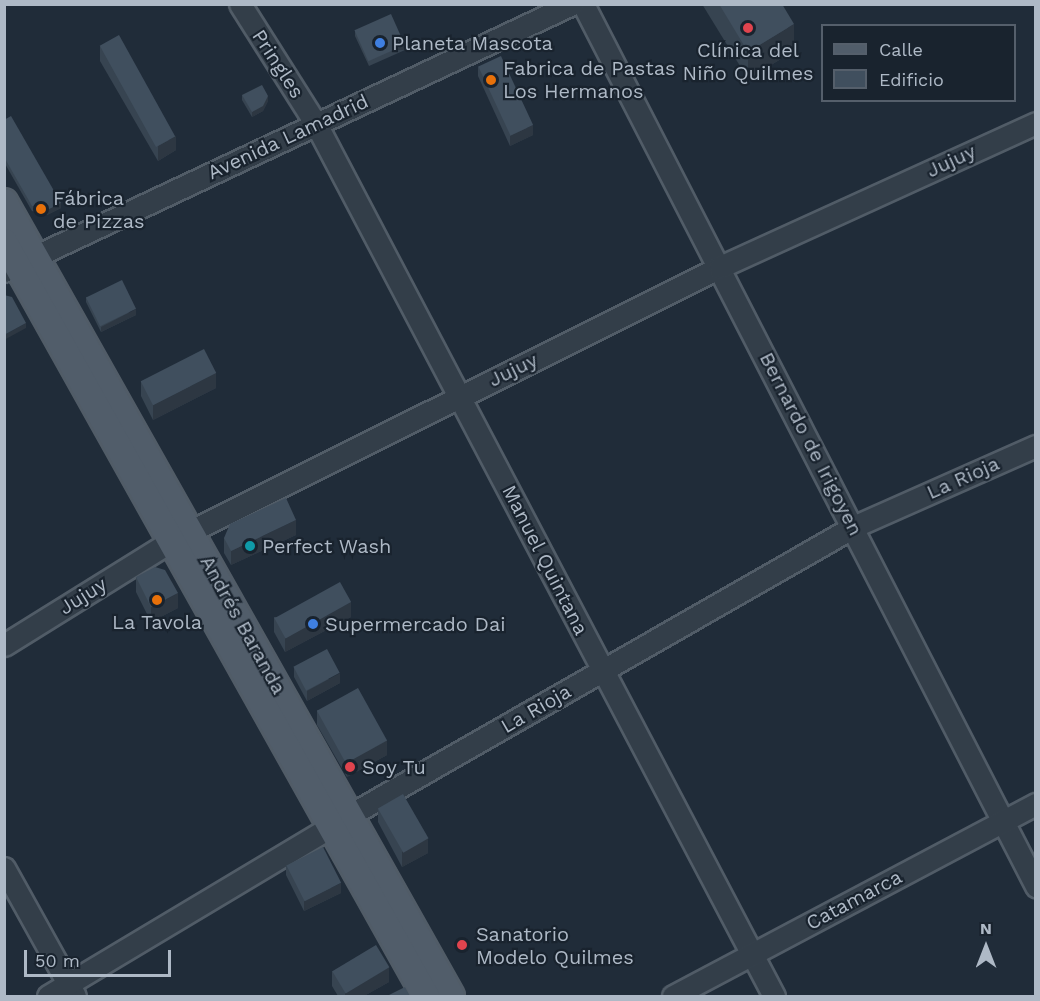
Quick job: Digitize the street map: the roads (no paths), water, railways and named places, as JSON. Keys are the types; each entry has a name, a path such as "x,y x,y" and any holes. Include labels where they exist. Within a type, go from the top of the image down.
{"main road":[{"name":"Andrés Baranda","path":"4,202 16,257 182,536 341,821 451,996"},
{"name":"Andrés Baranda","path":"341,821 426,996"}],"street":[{"name":"Pringles","path":"240,4 316,124"},
{"name":"Avenida Lamadrid","path":"16,257 316,124 572,4"},
{"name":"Bernardo de Irigoyen","path":"583,4 720,267 1035,886"},
{"name":"Jujuy","path":"4,645 182,536 720,267 1035,123"},
{"name":"Manuel Quintana","path":"316,124 461,396 602,671 774,996"},
{"name":"La Rioja","path":"48,996 72,990 341,821 853,527 1035,446"},
{"name":"Catamarca","path":"673,996 1035,804"},
{"path":"4,868 72,990"}],"place":[{"name":"Clínica del Niño Quilmes","path":"748,28"},
{"name":"Planeta Mascota","path":"380,43"},
{"name":"Fabrica de Pastas Los Hermanos","path":"491,80"},
{"name":"Fábrica de Pizzas","path":"41,209"},
{"name":"Perfect Wash","path":"250,546"},
{"name":"La Tavola","path":"157,600"},
{"name":"Supermercado Dai","path":"313,624"},
{"name":"Soy Tu","path":"350,767"},
{"name":"Sanatorio Modelo Quilmes","path":"462,945"}]}
